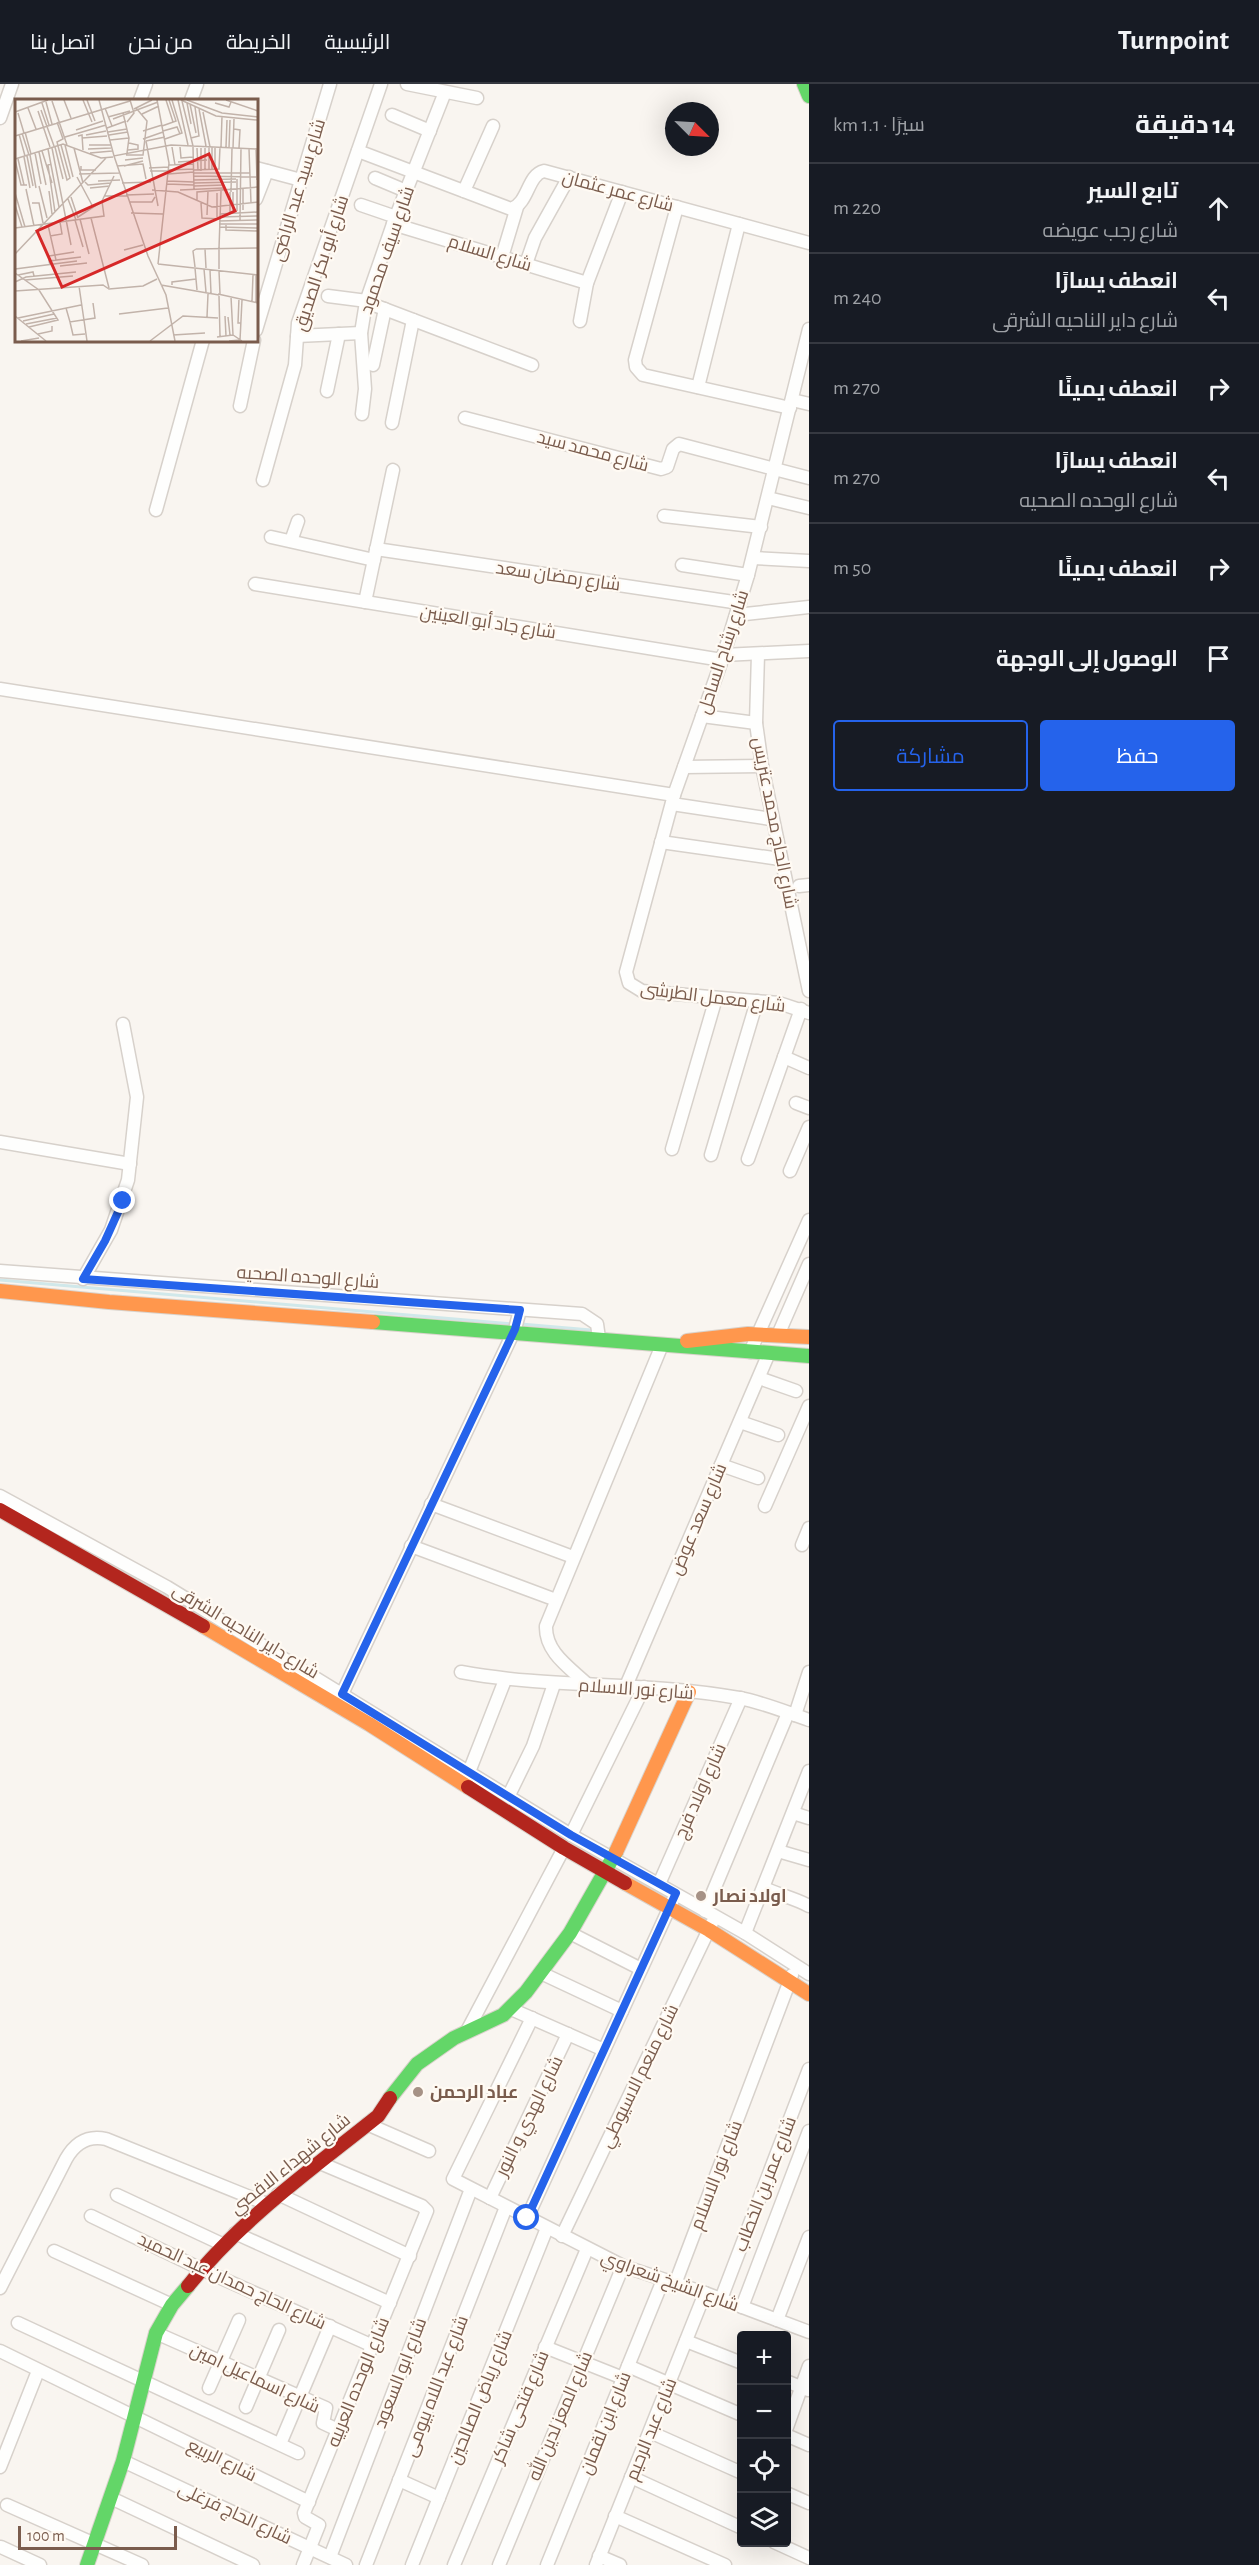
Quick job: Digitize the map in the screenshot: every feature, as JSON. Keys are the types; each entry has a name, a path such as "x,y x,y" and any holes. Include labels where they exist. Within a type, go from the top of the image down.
{"street":[{"path":"0,118 12,84"},
{"path":"140,99 146,84"},
{"path":"191,99 197,84"},
{"name":"شارع سيد عبد الراضى","path":"258,323 330,84"},
{"name":"شارع أبو بكر الصديق","path":"264,480 295,366 298,322 381,84"},
{"path":"407,84 477,98"},
{"path":"804,84 809,96"},
{"name":"شارع سيف محمود","path":"362,414 365,389 361,333 367,302 394,221 446,92"},
{"path":"392,116 430,131"},
{"path":"464,191 493,126"},
{"path":"358,151 508,208 517,207 502,257"},
{"path":"258,189 262,170 301,180"},
{"name":"شارع عمر عثمان","path":"517,207 539,172 544,171 809,243"},
{"path":"526,264 535,238 569,177"},
{"path":"375,178 406,191"},
{"path":"580,321 587,282 622,192"},
{"name":"شارع السلام","path":"361,205 394,221 587,282"},
{"path":"677,207 635,360 636,368 643,375 698,387 791,404 809,404"},
{"path":"698,387 739,224"},
{"path":"328,296 367,302 531,365"},
{"path":"373,365 385,309"},
{"path":"392,423 413,320"},
{"path":"297,336 361,333"},
{"path":"327,391 339,334"},
{"name":"شارع رشاح الساحل","path":"626,972 673,799 723,657 753,558 791,404 805,366 808,338"},
{"path":"156,510 202,342"},
{"path":"240,406 254,342"},
{"name":"شارع محمد سيد","path":"465,418 661,469 667,467 673,448 679,444 776,468"},
{"path":"776,468 809,478"},
{"path":"365,602 393,470"},
{"path":"768,498 809,508"},
{"path":"664,516 761,527"},
{"path":"291,541 298,521"},
{"name":"شارع رمضان سعد","path":"271,537 375,555 740,603"},
{"path":"753,558 809,561"},
{"path":"682,565 748,575"},
{"name":"شارع جاد أبو العينين","path":"255,584 723,657 809,651"},
{"path":"736,615 809,607"},
{"name":"شارع الحاج محمد عتريس","path":"758,654 756,723 762,766 771,819 809,991"},
{"path":"0,689 673,799 771,819"},
{"path":"702,716 756,723"},
{"path":"684,767 762,766"},
{"path":"661,842 780,859"},
{"name":"شارع معمل الطرشى","path":"626,972 629,982 637,990 780,1003 805,1011"},
{"path":"672,1149 716,998"},
{"path":"711,1155 757,1001"},
{"path":"748,1159 784,1057 805,1011"},
{"path":"83,1279 120,1209 130,1164 137,1097 123,1024"},
{"path":"784,1057 809,1068"},
{"path":"796,1102 809,1108"},
{"path":"790,1171 809,1127"},
{"path":"0,1142 130,1164"},
{"path":"750,1352 809,1220"},
{"path":"778,1335 809,1264"},
{"name":"شارع الوحده الصحيه","path":"0,1271 517,1323 598,1338 662,1345 809,1356"},
{"name":"شارع الوحده الصحيه","path":"0,1291 109,1302 517,1323 582,1314 597,1324 598,1338"},
{"path":"342,1694 517,1323"},
{"name":"شارع الوحده الصحيه","path":"662,1345 726,1334 759,1333 809,1338"},
{"path":"586,1684 547,1643 546,1626 662,1345"},
{"name":"شارع سعد عوض","path":"626,1686 769,1353"},
{"path":"759,1378 796,1391"},
{"path":"765,1506 809,1406"},
{"path":"740,1422 778,1435"},
{"path":"721,1465 758,1478"},
{"name":"شارع داير الناحيه الشرقى","path":"0,1496 167,1587 571,1835 745,1933 809,1974"},
{"path":"431,1504 573,1557"},
{"name":"شارع داير الناحيه الشرقى","path":"0,1510 160,1600 359,1718 564,1848 709,1930 809,1994"},
{"path":"802,1545 809,1528"},
{"path":"411,1546 556,1600"},
{"name":"شارع نور الاسلام","path":"461,1672 505,1680 644,1687 741,1698 809,1720"},
{"name":"شارع منعم الاسيوطي","path":"562,2236 709,1930 710,1914 809,1672"},
{"path":"469,1772 505,1680"},
{"path":"508,1796 533,1746 554,1684"},
{"path":"571,1835 644,1687"},
{"name":"شارع شهداء الاقصي","path":"87,2565 123,2461 156,2333 172,2305 201,2269 235,2233 278,2194 320,2163 382,2110 417,2064 441,2045 467,2031 486,2025 511,2009 570,1933 606,1872 689,1692"},
{"name":"شارع اولاد فرج","path":"659,1884 741,1698"},
{"path":"745,1933 809,1771"},
{"path":"793,1813 809,1818"},
{"path":"467,2031 564,1848"},
{"path":"778,1851 809,1860"},
{"path":"764,1888 809,1906"},
{"path":"527,2218 676,1893"},
{"path":"570,1933 641,1968"},
{"name":"شارع نور الاسلام","path":"669,2282 796,1966"},
{"path":"541,1973 622,2011"},
{"path":"511,2009 604,2050"},
{"path":"471,2189 453,2180 452,2176 532,2018"},
{"name":"شارع الهدي و النور","path":"490,2198 568,2034"},
{"name":"شارع عمر بن الخطاب","path":"721,2299 809,2068"},
{"path":"367,2124 429,2151"},
{"path":"742,2307 809,2131"},
{"path":"0,2288 66,2159 74,2147 86,2140 106,2139 267,2204"},
{"name":"شارع الوحده العربيه","path":"309,2502 427,2214 426,2209 320,2163"},
{"name":"شارع الشيخ شعراوي","path":"471,2189 623,2266 705,2293 809,2332"},
{"name":"شارع ابو السعود","path":"330,2557 471,2189"},
{"path":"278,2194 410,2256"},
{"path":"117,2195 224,2245"},
{"name":"شارع عبد اللاه بيومى","path":"366,2565 507,2207"},
{"name":"شارع الحاج حمدان عبد الحميد","path":"91,2216 201,2269 373,2346"},
{"name":"شارع رياض الصالحين","path":"412,2565 547,2228"},
{"path":"235,2233 390,2303"},
{"path":"777,2320 809,2237"},
{"name":"شارع فتحى شاكر","path":"454,2565 587,2249"},
{"path":"54,2251 172,2305"},
{"name":"شارع المعز لدين الله","path":"499,2565 623,2266"},
{"name":"شارع ابن لقمان","path":"547,2565 628,2366 669,2282"},
{"name":"شارع عبد الرحيم","path":"598,2560 705,2293"},
{"path":"209,2388 240,2320"},
{"path":"18,2322 298,2453"},
{"path":"280,2444 330,2326"},
{"path":"246,2407 279,2330"},
{"name":"شارع اسماعيل امين","path":"156,2333 326,2408 323,2423 338,2430"},
{"path":"686,2341 737,2361"},
{"path":"545,2347 623,2378"},
{"name":"شارع الربيع","path":"0,2352 309,2502"},
{"path":"628,2366 737,2413"},
{"path":"791,2419 805,2389 809,2366"},
{"path":"0,2467 38,2371"},
{"path":"791,2383 805,2389"},
{"path":"650,2432 737,2471"},
{"path":"791,2437 809,2445"},
{"name":"شارع الحاج فرغلى","path":"123,2461 346,2565"},
{"path":"631,2477 737,2526"},
{"path":"399,2480 439,2498"},
{"path":"791,2495 809,2503"},
{"path":"111,2498 253,2565"},
{"path":"303,2565 318,2524 304,2516 309,2502"},
{"path":"7,2505 142,2565"},
{"path":"615,2516 725,2565"},
{"path":"1,2547 40,2565"},
{"path":"785,2547 809,2558"},
{"path":"598,2560 620,2565"}],"waterway":[{"path":"0,1280 514,1324"},
{"path":"521,1324 591,1330"}],"traffic: fast":[{"path":"804,84 809,96"},
{"path":"373,1322 809,1356"},
{"path":"390,2098 417,2064 454,2038 503,2015 526,1992 570,1933 616,1852"},
{"path":"87,2565 123,2461 156,2333 172,2305 188,2286"}],"traffic: slow":[{"path":"0,1291 109,1302 373,1322"},
{"path":"687,1341 748,1334 809,1337"},
{"path":"203,1626 369,1724 468,1787"},
{"path":"616,1852 689,1692"},
{"path":"625,1883 709,1930 809,1994"}],"traffic: jam":[{"path":"0,1510 203,1626"},
{"path":"468,1787 564,1848 625,1883"},
{"path":"188,2286 254,2217 378,2116 390,2098"}],"place":[{"name":"اولاد نصار","path":"701,1896"},
{"name":"عباد الرحمن","path":"418,2092"}],"route":[{"path":"123,1201 105,1241 83,1279 520,1310 515,1329 342,1694 571,1835 676,1893 527,2218"}]}
